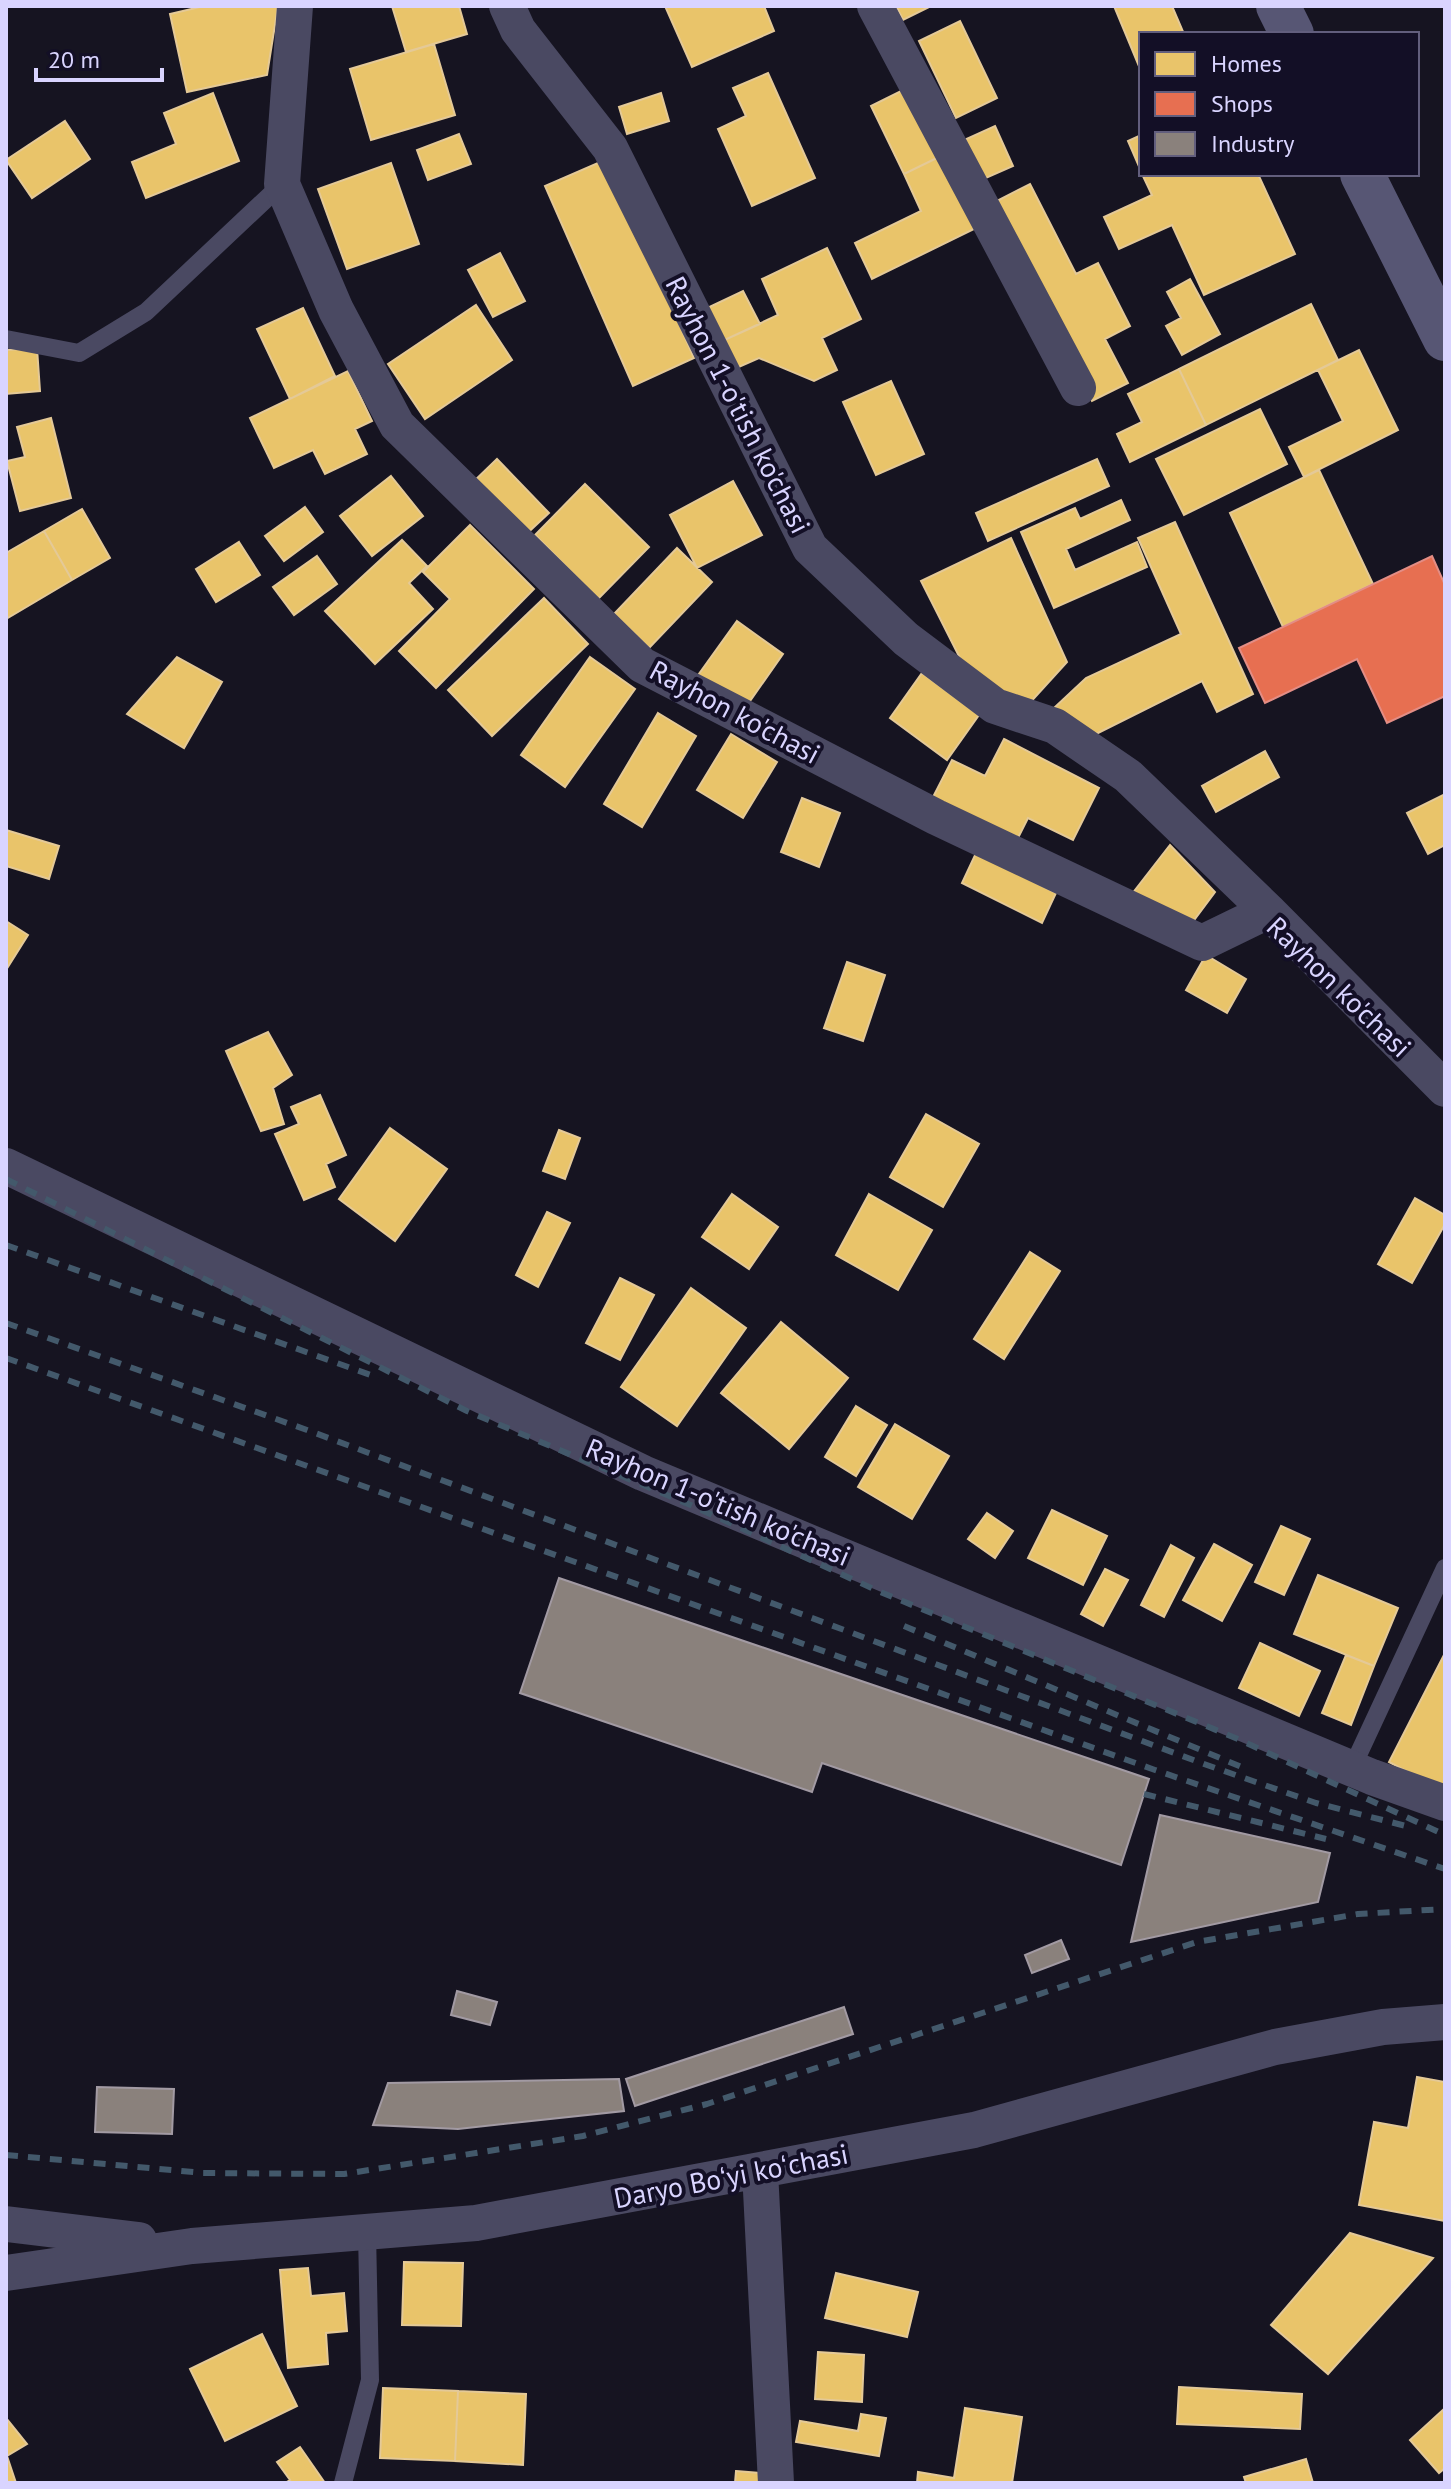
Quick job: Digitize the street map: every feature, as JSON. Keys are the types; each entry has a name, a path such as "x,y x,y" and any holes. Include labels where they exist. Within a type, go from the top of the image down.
{"street":[{"name":"Rayhon ko'chasi","path":"295,6 282,184 336,310 397,425 642,665 936,817 1202,943 1268,911 1445,1089"},
{"name":"Rayhon 1-o'tish ko'chasi","path":"507,6 518,30 610,148 810,548 906,639 995,706 1055,726 1128,776 1268,911"},
{"path":"875,6 1078,388"},
{"path":"1278,6 1291,32"},
{"path":"1363,176 1445,339"},
{"name":"Rayhon 1-o'tish ko'chasi","path":"6,1166 643,1473 1352,1768 1445,1803"},
{"name":"Daryo Boʻyi koʻchasi","path":"6,2273 192,2246 476,2223 974,2130 1275,2047 1383,2027 1445,2022"},
{"path":"760,2171 776,2483"},
{"path":"6,2224 192,2246"}],"lane":[{"path":"6,339 79,353 146,312 282,184"},
{"path":"1352,1768 1445,1568"},
{"path":"343,2483 370,2380 367,2232"}],"building: Homes":[{"path":"204,6 278,6 267,75 187,92 170,14"},
{"path":"392,6 459,6 467,34 406,52"},
{"path":"665,6 764,6 774,31 692,67"},
{"path":"896,6 931,6 903,20"},
{"path":"1114,6 1172,6 1183,32 1139,32 1139,66"},
{"path":"960,21 997,98 956,118 919,41"},
{"path":"434,44 455,115 371,140 350,69"},
{"path":"768,73 815,178 752,206 718,129 746,116 733,88"},
{"path":"911,86 943,155 904,174 871,106"},
{"path":"213,93 239,161 146,198 132,162 176,144 164,113"},
{"path":"661,93 669,121 627,134 619,107"},
{"path":"65,121 90,159 32,198 6,160"},
{"path":"995,126 1013,166 979,181 962,141"},
{"path":"459,134 471,164 428,180 417,150"},
{"path":"1139,136 1139,166 1128,141"},
{"path":"943,155 978,227 872,279 855,243 921,211 904,174"},
{"path":"607,159 694,358 633,386 545,186"},
{"path":"391,163 419,244 347,269 318,189"},
{"path":"1143,176 1259,176 1295,254 1204,295 1172,225 1119,249 1104,217 1152,195"},
{"path":"1030,184 1076,274 1098,263 1130,326 1105,339 1128,383 1092,401 993,203"},
{"path":"827,248 861,319 822,338 837,370 814,381 759,358 732,370 718,343 778,315 762,279"},
{"path":"500,253 525,301 493,317 468,270"},
{"path":"1190,279 1220,334 1182,355 1166,326 1181,318 1167,292"},
{"path":"743,291 760,324 718,343 703,310"},
{"path":"1311,304 1338,360 1206,425 1179,369"},
{"path":"476,305 512,360 425,419 388,364"},
{"path":"303,308 335,376 290,399 257,329"},
{"path":"37,348 40,391 6,394 6,350"},
{"path":"1359,350 1398,430 1304,477 1289,447 1343,421 1318,370"},
{"path":"1179,369 1206,425 1130,462 1117,434 1142,422 1128,394"},
{"path":"348,371 372,421 355,429 367,454 325,474 313,450 274,468 250,418"},
{"path":"891,381 924,454 876,475 843,402"},
{"path":"1260,409 1287,464 1184,515 1156,459"},
{"path":"51,418 71,498 20,511 7,461 25,457 17,427"},
{"path":"497,459 549,513 521,539 470,485"},
{"path":"1097,459 1109,486 988,541 976,513"},
{"path":"1319,470 1373,584 1283,627 1230,513"},
{"path":"391,476 423,516 372,556 340,516"},
{"path":"733,481 762,535 697,568 670,515"},
{"path":"585,484 649,547 598,599 535,535"},
{"path":"1121,500 1130,520 1066,549 1075,570 1137,542 1147,567 1054,608 1021,532 1075,508 1080,519"},
{"path":"305,507 323,532 284,561 265,536"},
{"path":"82,509 110,558 72,580 44,531"},
{"path":"1175,522 1253,694 1217,712 1202,681 1090,737 1053,709 1086,678 1181,634 1138,538"},
{"path":"470,525 534,589 436,688 399,651 450,599 423,572"},
{"path":"44,531 72,580 6,619 6,553"},
{"path":"1011,538 1067,662 1027,706 967,672 921,581"},
{"path":"402,540 427,566 409,583 433,609 375,664 325,611"},
{"path":"239,542 260,575 216,602 196,569"},
{"path":"677,548 712,582 649,648 614,614"},
{"path":"317,556 337,584 294,615 273,587"},
{"path":"544,598 588,644 492,736 448,690"},
{"path":"737,621 783,654 743,711 696,678"},
{"path":"177,657 222,682 184,748 127,714"},
{"path":"590,657 635,689 565,787 521,755"},
{"path":"922,673 979,715 947,760 890,718"},
{"path":"658,713 696,736 642,827 604,804"},
{"path":"731,734 777,762 743,818 697,790"},
{"path":"1004,739 1099,788 1073,840 1028,818 1016,842 932,799 952,760 985,776"},
{"path":"1265,751 1279,777 1216,812 1202,786"},
{"path":"1445,794 1445,845 1428,854 1407,813"},
{"path":"802,798 840,813 819,867 781,852"},
{"path":"6,830 59,846 49,879 6,866"},
{"path":"1170,845 1215,892 1189,927 1128,899"},
{"path":"976,853 1056,893 1042,923 962,883"},
{"path":"6,921 28,935 6,970"},
{"path":"1206,955 1246,979 1227,1013 1186,990"},
{"path":"847,962 885,975 863,1041 824,1028"},
{"path":"268,1032 292,1075 273,1088 284,1124 261,1131 226,1051"},
{"path":"320,1095 346,1155 326,1164 335,1187 304,1200 275,1134 299,1124 291,1107"},
{"path":"926,1114 979,1144 943,1207 890,1177"},
{"path":"390,1128 447,1169 395,1241 339,1199"},
{"path":"559,1130 580,1138 565,1179 543,1171"},
{"path":"732,1194 778,1227 749,1269 702,1237"},
{"path":"869,1194 932,1230 898,1290 836,1255"},
{"path":"1415,1198 1445,1215 1445,1224 1412,1283 1378,1264"},
{"path":"547,1212 570,1223 538,1287 516,1275"},
{"path":"1030,1252 1060,1271 1004,1359 974,1339"},
{"path":"620,1278 654,1295 620,1360 586,1343"},
{"path":"691,1288 746,1328 677,1426 621,1387"},
{"path":"781,1322 848,1378 789,1449 721,1393"},
{"path":"856,1406 887,1425 856,1476 825,1457"},
{"path":"895,1424 949,1456 912,1519 858,1487"},
{"path":"1052,1510 1107,1536 1083,1585 1028,1558"},
{"path":"987,1513 1013,1531 995,1558 968,1539"},
{"path":"1281,1526 1310,1539 1284,1595 1255,1582"},
{"path":"1214,1544 1252,1565 1222,1621 1183,1600"},
{"path":"1171,1545 1194,1558 1164,1617 1141,1605"},
{"path":"1105,1569 1128,1580 1103,1626 1081,1614"},
{"path":"1318,1575 1398,1608 1374,1666 1294,1634"},
{"path":"1260,1643 1320,1671 1299,1716 1239,1688"},
{"path":"1445,1653 1445,1783 1442,1790 1389,1762"},
{"path":"1346,1655 1374,1666 1351,1725 1322,1713"},
{"path":"1417,2077 1445,2082 1445,2221 1359,2205 1374,2122 1408,2128"},
{"path":"1350,2233 1433,2258 1328,2374 1271,2325"},
{"path":"404,2262 463,2263 461,2326 402,2325"},
{"path":"308,2268 311,2296 344,2293 347,2331 326,2333 328,2364 288,2368 280,2270"},
{"path":"836,2273 918,2292 907,2337 825,2318"},
{"path":"262,2334 297,2406 225,2441 190,2369"},
{"path":"818,2352 864,2355 862,2402 815,2399"},
{"path":"1179,2387 1302,2394 1300,2429 1177,2424"},
{"path":"383,2388 458,2391 455,2461 380,2458"},
{"path":"458,2391 526,2394 523,2465 455,2461"},
{"path":"965,2408 1022,2417 1012,2483 917,2483 918,2472 954,2478"},
{"path":"1445,2408 1445,2468 1439,2473 1410,2440"},
{"path":"861,2414 886,2418 879,2456 796,2442 800,2421 858,2431"},
{"path":"6,2418 27,2444 7,2456 16,2483 6,2483"},
{"path":"300,2447 325,2483 285,2483 290,2480 277,2462"},
{"path":"1306,2459 1313,2483 1246,2483 1244,2477"},
{"path":"736,2471 774,2474 773,2483 735,2483"}],"building: Shops":[{"path":"1432,556 1445,585 1445,696 1387,723 1357,659 1265,703 1239,648"}],"building: Industry":[{"path":"559,1578 1149,1779 1121,1865 822,1763 812,1792 520,1693"},
{"path":"1160,1815 1330,1853 1318,1902 1131,1942"},
{"path":"1061,1940 1069,1959 1032,1973 1025,1955"},
{"path":"457,1991 497,2002 490,2025 451,2015"},
{"path":"844,2007 853,2034 635,2106 626,2079"},
{"path":"619,2079 624,2111 458,2129 373,2125 388,2083"},
{"path":"97,2087 174,2089 172,2134 95,2132"}],"railway":[{"path":"6,1179 467,1411 693,1506 878,1591 1238,1739 1445,1835"},
{"path":"6,1245 379,1378"},
{"path":"6,1323 307,1430 1204,1764 1316,1803 1406,1826"},
{"path":"6,1358 1155,1770 1445,1869"},
{"path":"904,1626 1244,1768"},
{"path":"1144,1794 1326,1839"},
{"path":"6,2155 203,2173 344,2174 583,2136 707,2104 1197,1942 1358,1914 1445,1909"}]}
